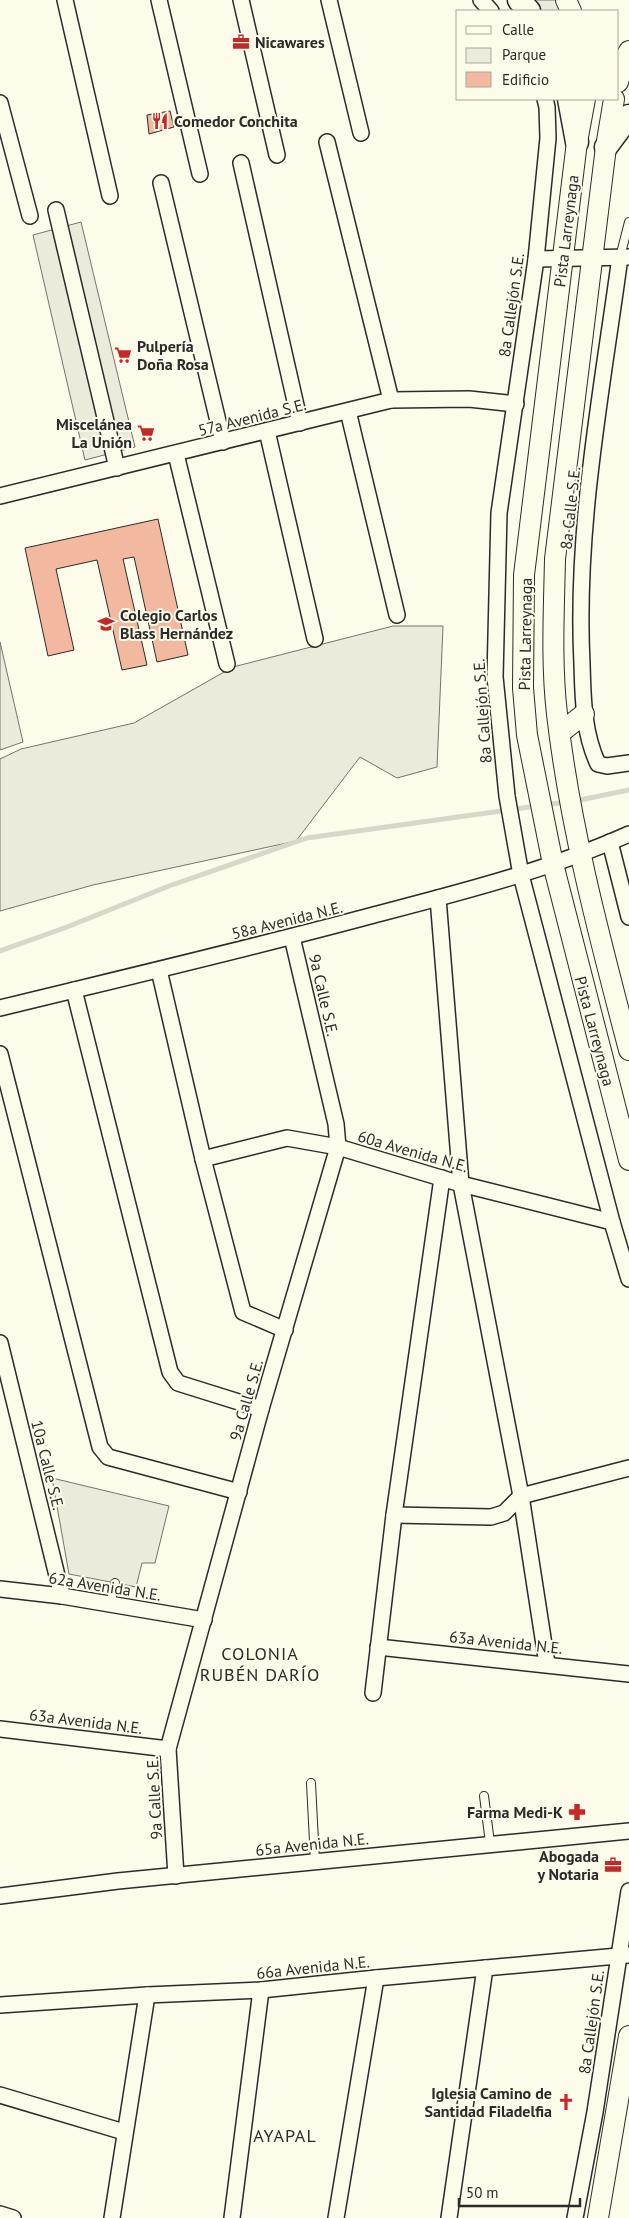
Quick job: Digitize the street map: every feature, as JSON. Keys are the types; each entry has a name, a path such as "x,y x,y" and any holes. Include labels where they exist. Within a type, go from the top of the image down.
{"main road":[{"path":"519,0 528,10"},
{"path":"619,78 624,60 629,51"},
{"path":"569,100 577,142"},
{"name":"Pista Larreynaga","path":"585,100 577,142 524,575 523,688 528,735 553,864 629,1160"},
{"name":"Pista Larreynaga","path":"614,100 606,147 555,558 554,624 557,712 572,818 629,1050"},
{"path":"606,147 629,116"},
{"path":"560,733 584,714"},
{"path":"598,2218 629,2036"}],"street":[{"path":"65,0 110,196"},
{"path":"159,0 200,174"},
{"path":"241,0 277,154"},
{"path":"330,0 361,134"},
{"path":"480,0 490,10"},
{"name":"8a Callejón S.E.","path":"545,100 548,138 536,259 499,513 494,677 512,826 521,875 612,1222 629,1279"},
{"path":"0,103 30,216"},
{"path":"327,142 392,400"},
{"path":"241,163 300,423"},
{"path":"161,183 224,442"},
{"path":"56,210 117,468"},
{"path":"536,259 593,256 625,257"},
{"name":"8a Calle S.E.","path":"625,257 582,544 580,633 584,714 593,754 598,764 607,766 629,763"},
{"name":"57a Avenida S.E.","path":"0,496 392,400 469,399 516,404"},
{"path":"348,411 397,615"},
{"path":"267,431 315,639"},
{"path":"176,454 227,664"},
{"path":"580,854 629,834"},
{"path":"610,842 629,916"},
{"name":"58a Avenida N.E.","path":"0,1008 292,937 521,875 580,854"},
{"path":"438,898 461,1184 521,1496 547,1664"},
{"name":"9a Calle S.E.","path":"176,1876 168,1749 261,1409 338,1147 336,1124 292,937"},
{"path":"160,970 203,1159 243,1312 285,1330"},
{"path":"74,990 170,1372 178,1383 261,1409"},
{"path":"0,1054 99,1444 108,1457 239,1492"},
{"name":"60a Avenida N.E.","path":"203,1159 286,1138 338,1147 461,1184 612,1222"},
{"path":"373,1693 394,1515 442,1178"},
{"name":"10a Calle S.E.","path":"1,1348 62,1596"},
{"path":"394,1515 491,1517 504,1513 521,1496 629,1468"},
{"name":"62a Avenida N.E.","path":"0,1589 62,1596 204,1620"},
{"name":"63a Avenida N.E.","path":"378,1647 629,1674"},
{"name":"63a Avenida N.E.","path":"0,1728 168,1749"},
{"name":"65a Avenida N.E.","path":"0,1896 118,1881 490,1843 629,1831"},
{"name":"8a Callejón S.E.","path":"575,2218 624,1956 629,1891"},
{"name":"66a Avenida N.E.","path":"0,2005 147,1995 261,1990 624,1956"},
{"path":"449,2218 485,1968"},
{"path":"336,2218 376,1978"},
{"path":"232,2218 261,1990"},
{"path":"112,2218 147,1995"},
{"path":"0,2095 124,2132"},
{"path":"0,2214 13,2218"}],"lane":[{"path":"625,257 629,222"},
{"path":"110,1604 115,1583"},
{"path":"312,1782 315,1862"},
{"path":"484,1796 490,1843"}],"green space":[{"path":"519,0 566,0 571,10 528,10"},
{"path":"393,626 443,626 437,767 397,778 360,757 296,841 93,885 0,911 0,759 21,749 134,723 233,667"},
{"path":"0,642 23,742 0,750"}],"shaded area":[{"path":"81,222 135,447 85,460 33,235"},
{"path":"52,1478 169,1506 155,1563 142,1563 136,1587 69,1574"}],"building":[{"name":"Comedor Conchita","path":"170,111 174,127 149,134 147,115"},
{"path":"158,519 188,655 157,662 134,557 123,559 147,665 122,670 97,560 56,569 74,650 48,656 25,548"}],"waterway":[{"path":"575,801 629,790"},
{"path":"545,805 567,802"},
{"path":"0,951 67,927 169,886 307,838 537,806"}],"place":[{"name":"Nicawares","path":"241,42"},
{"name":"Comedor Conchita","path":"160,121"},
{"name":"Pulpería Doña Rosa","path":"123,355"},
{"name":"Miscelánea La Unión","path":"146,433"},
{"name":"Colegio Carlos Blass Hernández","path":"106,624"},
{"name":"Farma Medi-K","path":"577,1812"},
{"name":"Abogada y Notaria","path":"613,1865"},
{"name":"Iglesia Camino de Santidad Filadelfia","path":"566,2102"}],"district":[{"name":"COLONIA RUBÉN DARÍO","path":"260,1664"},
{"name":"AYAPAL","path":"285,2136"}]}
